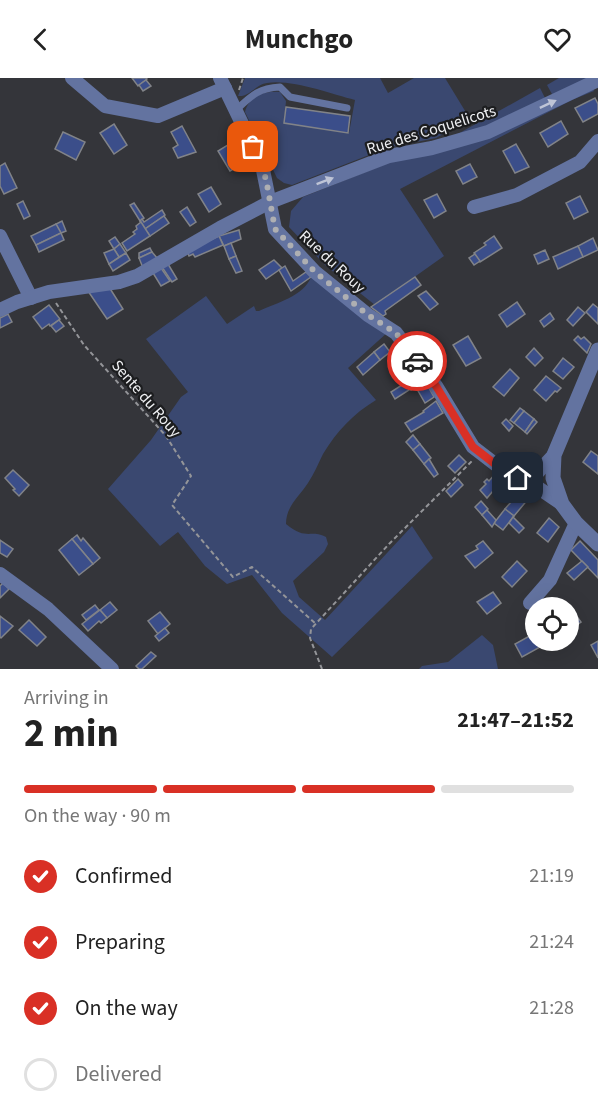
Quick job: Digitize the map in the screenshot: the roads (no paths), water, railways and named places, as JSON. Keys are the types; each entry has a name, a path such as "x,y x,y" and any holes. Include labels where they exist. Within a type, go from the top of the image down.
{"street":[{"path":"72,78 105,106 158,116 222,83"},
{"name":"Rue des Coquelicots","path":"270,202 389,156 432,148 488,132 598,80"},
{"name":"Rue du Rouy","path":"222,83 262,165 275,229 315,272 368,315 396,333 436,386 473,447 508,474 537,487 562,504"},
{"path":"474,207 517,195 580,162 598,141"},
{"path":"0,310 49,292 119,282 137,276 270,202"},
{"path":"0,236 31,298"},
{"path":"598,350 554,455 553,478 562,504 576,523 598,544"},
{"path":"508,474 538,472 554,455"},
{"path":"535,597 549,580 576,523"},
{"path":"0,574 48,609 112,669"}],"lane":[{"path":"235,111 252,95 265,87 280,87 290,97 347,108"}]}
